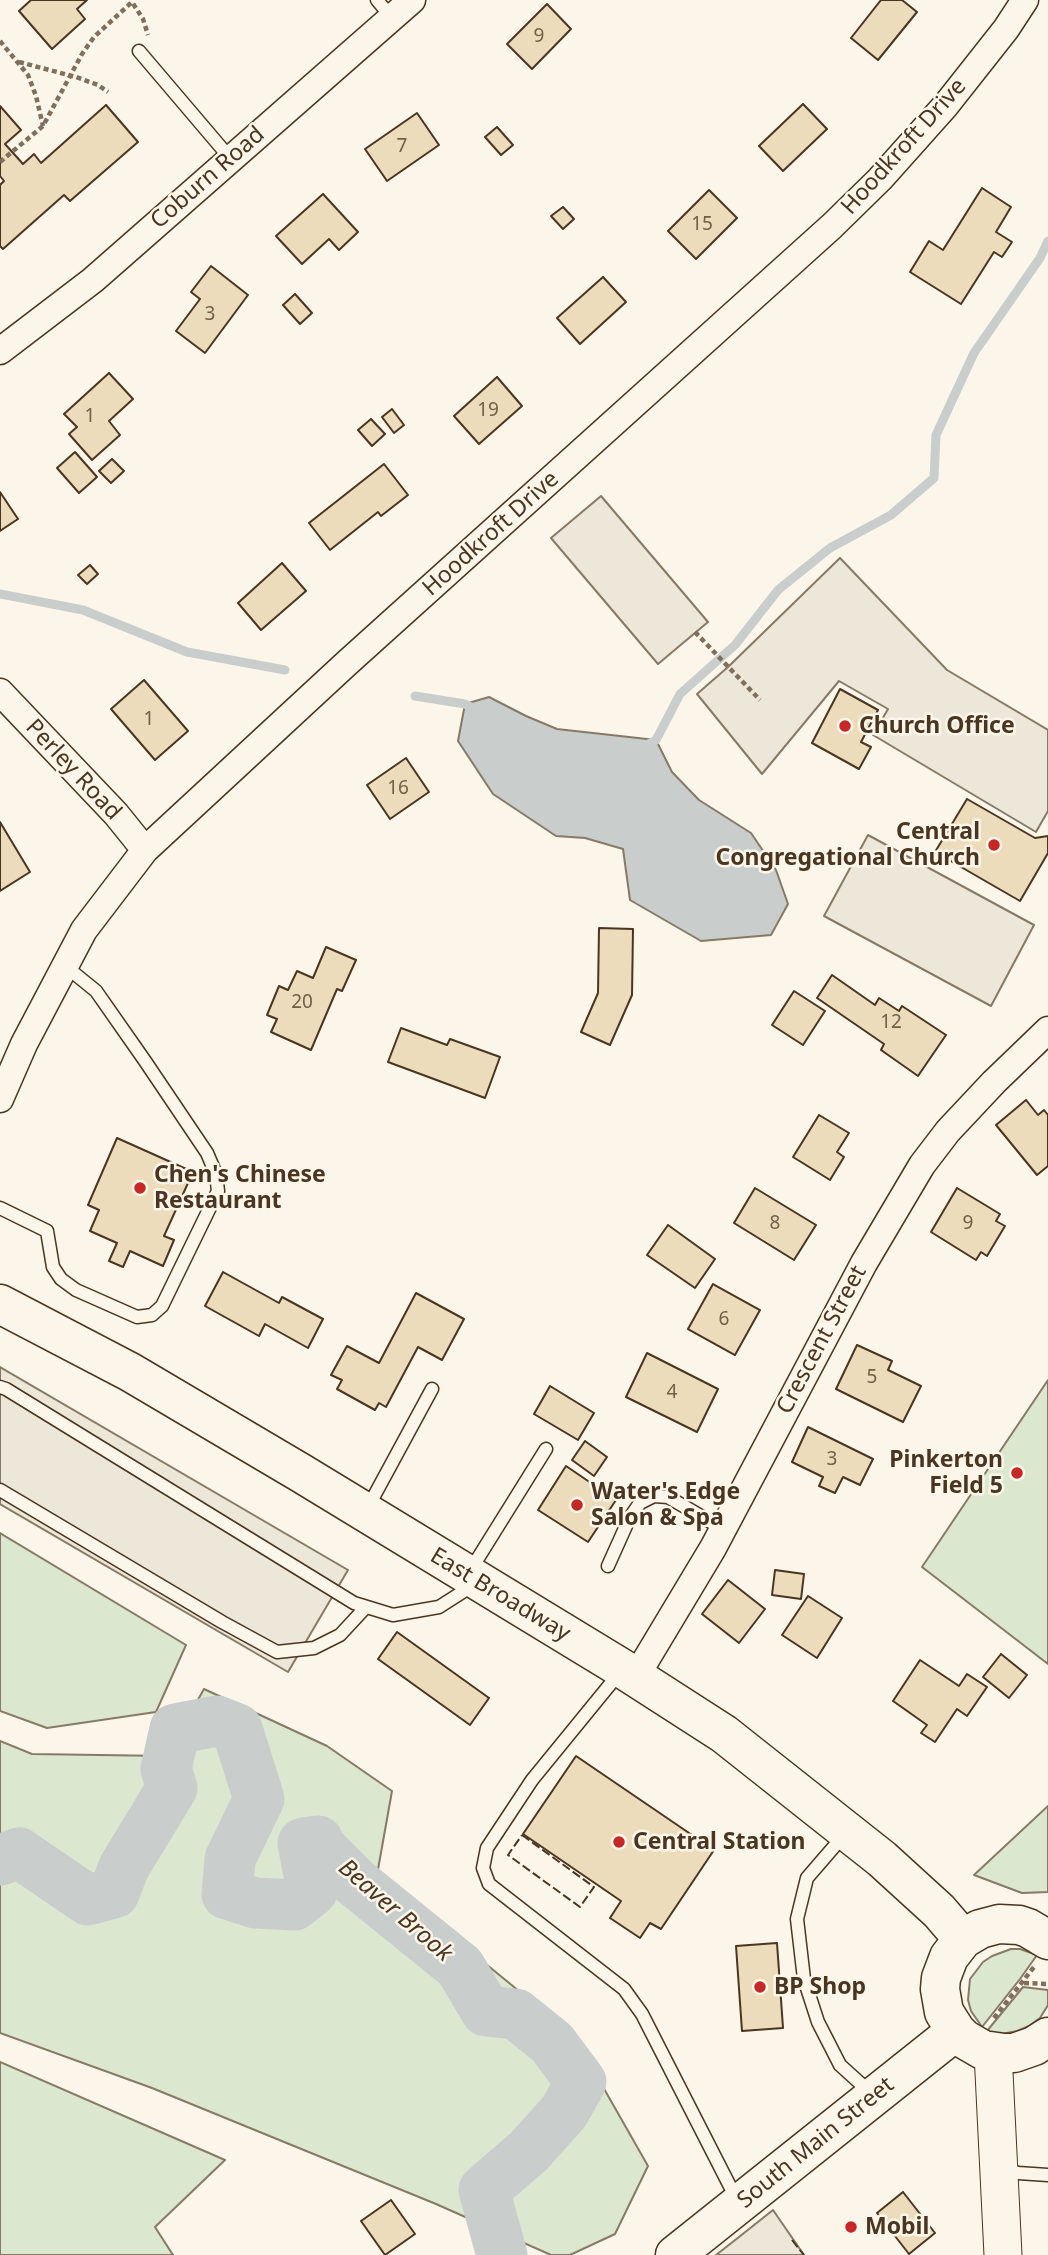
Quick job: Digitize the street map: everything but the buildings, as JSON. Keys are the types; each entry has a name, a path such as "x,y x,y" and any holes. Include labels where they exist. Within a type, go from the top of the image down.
{"main road":[{"name":"East Broadway","path":"0,1304 130,1373 365,1513 724,1734 912,1885 963,1939"},
{"path":"1044,1949 1028,1928 1009,1924 989,1926 963,1939 949,1957 940,1989 944,2012 979,2037 1014,2053 1048,2037"},
{"name":"South Main Street","path":"676,2255 875,2096 979,2037"}],"street":[{"name":"Coburn Road","path":"0,351 93,280 230,158 384,9 412,0"},
{"name":"Hoodkroft Drive","path":"0,1099 24,1044 84,930 145,850 832,226 880,179 946,105 1006,29 1025,0"},
{"name":"Perley Road","path":"0,692 116,814 145,850"},
{"name":"Crescent Street","path":"629,1674 723,1529 863,1264 922,1165 976,1101 1048,1030"},
{"path":"979,2037 999,2167 1003,2255"}],"lane":[{"path":"139,51 230,158"},
{"path":"0,1208 47,1231 53,1267 61,1279 76,1290 137,1317 152,1315 162,1306 218,1191 216,1174 207,1153 153,1072 96,991 64,965"},
{"path":"0,1387 354,1603 393,1615 439,1607 473,1579 545,1449"},
{"path":"365,1513 432,1389"},
{"path":"0,1490 277,1652 314,1648 340,1635 366,1607"},
{"path":"608,1566 630,1517 640,1503 654,1496 668,1497 723,1529"},
{"path":"629,1674 532,1780 487,1848 484,1868 489,1884 624,1989 642,2014 740,2205"},
{"path":"848,1832 807,1878 797,1919 804,1979 817,2022 840,2065 875,2096"},
{"path":"999,2167 1018,2173 1048,2175"}],"path":[{"path":"0,162 43,126 94,37 134,1 148,32 148,39 139,51"},
{"path":"0,41 28,75 43,126"},
{"path":"18,62 70,75 98,85 108,92"},
{"path":"695,632 761,700"},
{"path":"979,2037 1023,1983 1044,1949"},
{"path":"1023,1983 1048,1984"}],"green space":[{"name":"Pinkerton Field 5","path":"1048,1380 1048,1664 922,1567"},
{"path":"0,1533 186,1645 156,1712 47,1728 0,1711"},
{"path":"204,1689 327,1746 392,1791 377,1875 574,2036 648,2166 615,2234 570,2255 551,2255 436,2204 152,2088 0,2033 0,1741 32,1754 166,1756"},
{"path":"1048,1806 1048,1892 1022,1893 974,1875"},
{"path":"1011,1949 1037,1955 982,2027 971,2011 968,2000 970,1979 983,1962"},
{"path":"1023,1987 1048,1990 1048,2005 1040,2018 1017,2031 997,2035 987,2031"},
{"path":"0,2062 225,2160 155,2227 173,2255 0,2255"}],"shaded area":[{"path":"601,496 708,622 658,664 551,538"},
{"path":"840,558 947,670 1048,730 1048,811 1036,832 873,735 888,709 839,681 762,774 697,694"},
{"path":"489,697 557,729 656,740 672,772 699,800 751,833 776,870 788,904 771,935 701,941 630,900 623,849 585,838 556,836 493,794 458,741 465,704"},
{"path":"868,835 1034,925 991,1006 824,916"},
{"path":"0,1367 348,1570 288,1672 0,1504"},
{"path":"773,2210 804,2255 716,2255 739,2237"}],"waterway":[{"path":"647,745 656,740 680,694 735,645 778,590 830,548 891,515 934,478 936,435 974,353 1040,258 1048,241"},
{"path":"0,594 83,610 187,652 285,670"},
{"path":"415,696 465,704 475,709"},
{"name":"Beaver Brook","path":"0,1860 19,1853 88,1900 114,1893 124,1867 172,1788 166,1769 175,1729 217,1721 237,1729 259,1799 230,1859 227,1894 255,1903 294,1905 312,1891 303,1843 318,1841 321,1848 355,1882 460,1967 486,2011 516,2014 552,2043 581,2082 564,2112 529,2151 484,2190 502,2255"}],"fence":[{"path":"522,1835 594,1887 580,1907 508,1855 522,1835"},
{"path":"792,2240 804,2255"}],"place":[{"name":"Church Office","path":"845,726"},
{"name":"Central Congregational Church","path":"994,845"},
{"name":"Chen's Chinese Restaurant","path":"140,1188"},
{"name":"Pinkerton Field 5","path":"1017,1473"},
{"name":"Water's Edge Salon & Spa","path":"577,1505"},
{"name":"Central Station","path":"619,1842"},
{"name":"BP Shop","path":"760,1987"},
{"name":"Mobil","path":"851,2227"}]}
